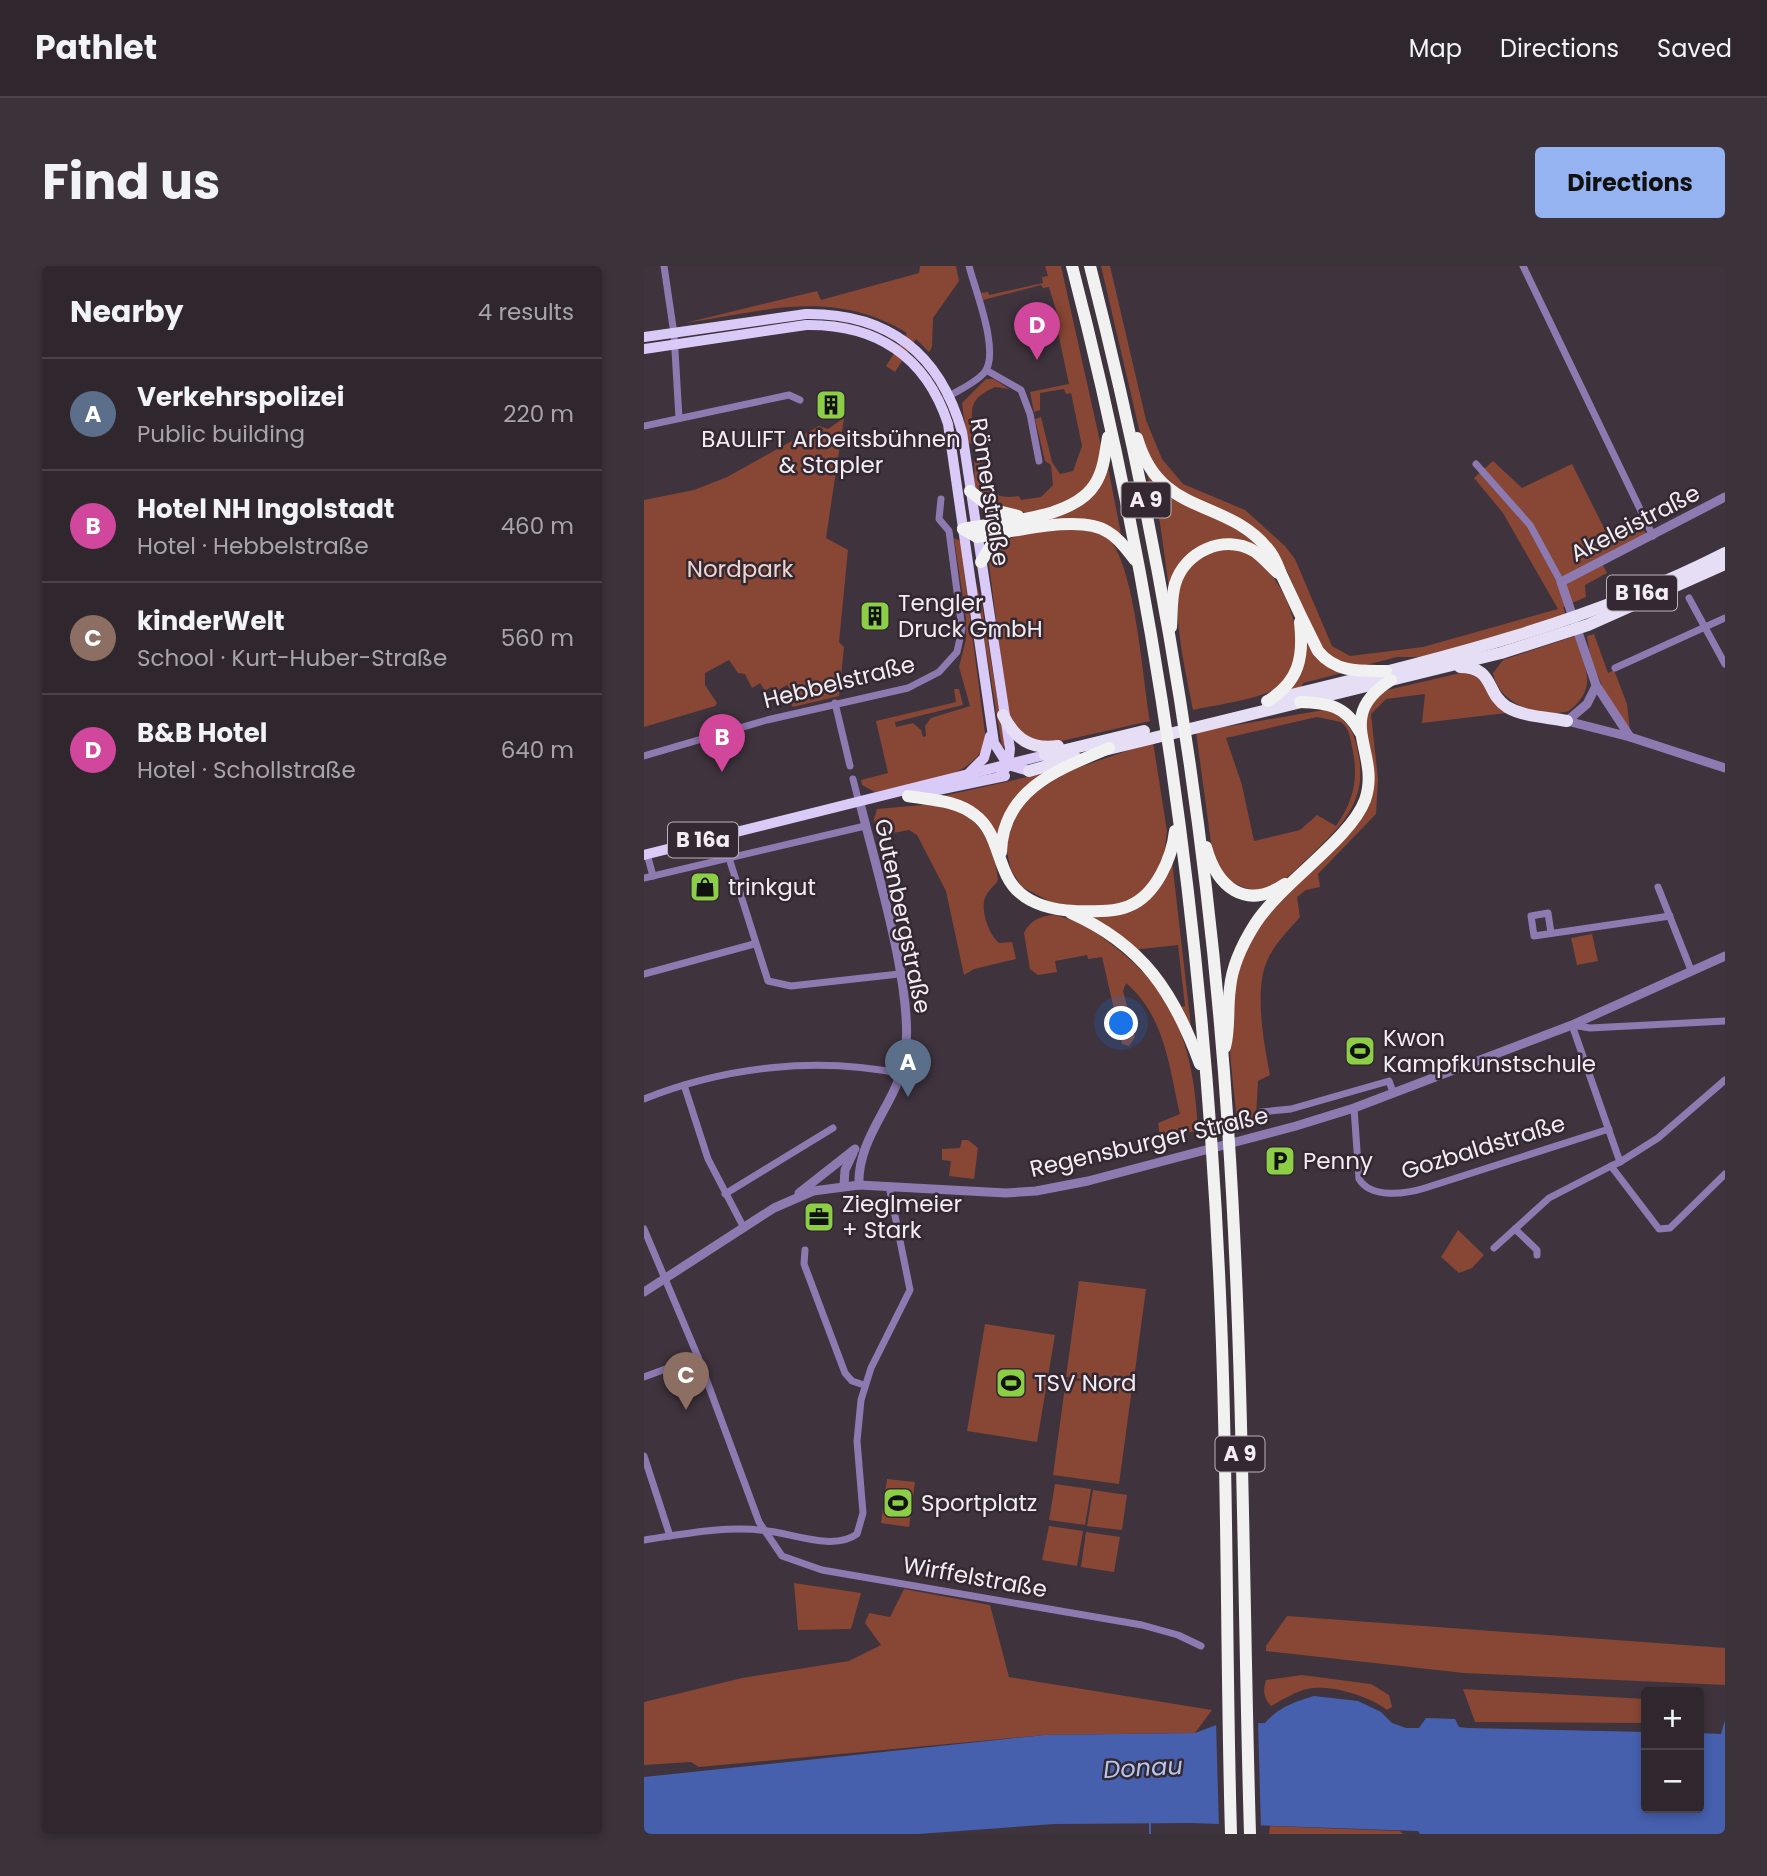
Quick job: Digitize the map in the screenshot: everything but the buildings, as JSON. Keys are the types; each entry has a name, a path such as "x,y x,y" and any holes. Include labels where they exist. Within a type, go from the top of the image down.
{"highway":[{"name":"A 9","path":"1072,266 1109,429 1158,686 1177,816 1206,1081 1224,1398 1231,1834"},
{"name":"A 9","path":"1090,266 1145,513 1179,691"},
{"name":"A 9","path":"1114,367 1141,451 1157,479 1190,503 1245,528 1268,548 1298,612 1325,660 1344,669 1388,676"},
{"name":"A 9","path":"1129,414 1170,635 1188,753 1228,1122 1236,1271 1250,1834"},
{"name":"A 9","path":"972,531 1065,508 1087,495 1101,471 1109,429"},
{"name":"A 9","path":"970,491 994,510 1025,517"},
{"name":"A 9","path":"972,531 1005,534 1071,524 1100,527 1113,535 1136,561"},
{"path":"981,562 993,542 1005,534"},
{"name":"A 9","path":"1170,635 1177,580 1186,563 1209,548 1224,544 1240,545 1264,559 1282,576"},
{"name":"B 16a","path":"1045,755 1104,745 1300,702 1388,676 1565,622 1657,586 1725,553"},
{"name":"B 16a","path":"1029,771 1104,745 1268,701 1388,676 1442,668 1502,653 1588,625 1725,564"},
{"name":"A 9","path":"1268,701 1288,687 1297,673 1302,643 1298,612"},
{"path":"1488,678 1492,664 1502,653"},
{"path":"1442,668 1473,667 1488,678 1497,696 1510,708 1567,721"},
{"name":"A 9","path":"1223,1072 1230,988 1239,955 1264,911 1291,880 1347,828 1363,805 1368,784 1360,733 1364,705 1388,676"},
{"path":"1300,702 1339,707 1353,720 1360,733"},
{"path":"1003,715 1018,737 1034,746 1104,745"},
{"path":"1000,856 1006,822 1021,797 1045,777 1104,745"},
{"name":"A 9","path":"1188,753 1201,832 1225,1047"},
{"name":"A 9","path":"908,796 952,803 972,812 988,829 1010,881 1019,893 1032,902 1064,910 1112,910 1128,906 1141,897 1168,860 1174,846 1177,816"},
{"name":"A 9","path":"1201,832 1217,878 1237,892 1263,894 1291,880"},
{"name":"A 9","path":"1064,910 1109,935 1153,973 1178,1007 1206,1081"}],"main road":[{"name":"Römerstraße","path":"644,337 806,314 853,317 888,331 915,349 941,379 948,424 981,562 1010,749 1007,765"},
{"name":"Römerstraße","path":"644,349 806,325 833,325 873,336 906,356 945,398 962,432 970,491 989,722 996,749 1007,765"},
{"path":"968,774 976,769 987,752 989,722"},
{"name":"B 16a","path":"645,854 860,803 1045,755"},
{"path":"999,777 1007,765 1029,771"},
{"name":"B 16a","path":"860,803 1029,771"}],"street":[{"path":"664,266 674,334 679,418"},
{"path":"945,398 986,370 990,352 989,339 969,266"},
{"path":"1523,266 1653,536"},
{"path":"986,370 1021,390 1030,414 1039,461"},
{"path":"644,426 789,395 800,400"},
{"name":"Akeleistraße","path":"1476,464 1530,525 1561,582 1596,685 1630,737"},
{"name":"Akeleistraße","path":"1561,582 1725,497"},
{"name":"Hebbelstraße","path":"644,756 835,703 920,683 939,672 953,659 960,645 962,629 949,531 939,519 941,499"},
{"path":"949,531 972,531"},
{"path":"1689,597 1703,628 1725,664"},
{"path":"1615,668 1725,618"},
{"path":"1567,721 1587,704 1596,685"},
{"path":"835,703 850,766"},
{"path":"1567,721 1630,737 1725,768"},
{"name":"Gutenbergstraße","path":"853,779 899,974 907,1030 902,1073 893,1098 861,1153 859,1185"},
{"path":"644,878 865,826"},
{"path":"645,854 653,876"},
{"path":"729,858 764,975 774,985 791,986 899,974"},
{"path":"1658,887 1691,970"},
{"path":"1551,933 1670,916"},
{"path":"644,974 754,944"},
{"name":"Regensburger Straße","path":"644,1292 790,1200 844,1185 1006,1193 1059,1187 1296,1126 1354,1108 1572,1025 1725,957"},
{"path":"1620,1162 1572,1025 1590,1028 1725,1021"},
{"path":"644,1099 732,1074 787,1067 839,1065 902,1073"},
{"path":"1494,1248 1557,1193 1620,1162 1658,1138 1725,1080"},
{"name":"Regensburger Straße","path":"1261,1112 1269,1114 1291,1109 1389,1082 1393,1093"},
{"path":"684,1086 708,1159 744,1228"},
{"name":"Gozbaldstraße","path":"1354,1108 1359,1179 1366,1186 1397,1194 1414,1192 1609,1129"},
{"path":"725,1194 833,1128"},
{"name":"Gutenbergstraße","path":"844,1185 845,1170 855,1149 868,1137"},
{"path":"790,1200 855,1149"},
{"path":"1611,1166 1659,1229 1670,1228 1725,1174"},
{"path":"644,1540 764,1530 835,1542 850,1539 861,1528 863,1513 857,1441 864,1385 910,1290 889,1186"},
{"path":"1515,1228 1537,1250 1536,1255"},
{"path":"644,1229 698,1357 764,1530"},
{"path":"805,1250 804,1264 845,1373 852,1381 864,1385"},
{"path":"644,1377 698,1357"},
{"path":"644,1456 670,1536"},
{"name":"Wirffelstraße","path":"764,1530 782,1556 822,1570 1142,1625 1178,1635 1201,1646"}],"green space":[{"path":"920,266 956,266 959,281 933,318 932,347 929,352 916,339 895,372 886,366 907,333 879,319 852,311 799,307 685,323 817,291 821,300 919,273"},
{"path":"1045,266 1061,266 1101,446 1095,476 1085,491 1061,505 1045,510 1014,512 987,503 977,492 974,461 983,459 984,462 979,464 981,472 991,490 1002,496 1019,496 1021,500 1041,497 1053,485 1051,465 1045,461 1035,419 1041,417 1052,462 1060,474 1073,471 1082,446 1071,393 1066,394 1064,389 1040,393 1040,410 1034,412 1030,392 1069,384 1057,328 1059,320 1049,287 1043,288 1041,285 983,300 981,293 988,292 989,295 1043,283 1042,277 1048,276"},
{"path":"1101,266 1110,266 1146,420 1162,459 1183,484 1245,510 1285,546 1295,559 1332,646 1350,656 1423,647 1558,609 1503,513 1474,478 1493,461 1522,488 1572,464 1608,536 1641,521 1646,535 1599,558 1607,573 1585,585 1586,597 1563,607 1567,618 1426,657 1397,657 1362,666 1333,661 1318,644 1288,573 1271,546 1165,482 1144,450"},
{"path":"986,379 994,379 1009,389 995,387 974,402 972,415 976,439 971,444 967,441 962,403"},
{"name":"Nordpark","path":"844,418 826,538 848,550 839,642 844,647 839,696 793,707 788,700 794,695 787,685 775,692 771,687 765,691 760,683 752,688 745,674 738,673 729,660 705,673 705,685 717,703 715,706 644,727 644,500 694,490 727,477 819,426 828,429"},
{"path":"1108,467 1121,534 1097,521 999,528 1056,516"},
{"path":"1147,474 1230,524 1265,549 1218,542 1169,588 1160,523"},
{"path":"1076,529 1104,535 1117,550 1131,596 1150,721 1048,744 1022,735 1008,714 989,564 1001,544 1012,538 1037,532"},
{"path":"954,538 960,541 986,741 979,755 954,773 923,783 875,792 862,785 861,780 888,773 876,721 956,702 954,689 959,689 963,705 895,722 896,727 913,723 921,730 923,737 926,736 925,726 931,718 970,706 959,667 966,639 966,618"},
{"path":"1235,548 1255,557 1277,583 1293,618 1297,637 1296,655 1291,671 1274,690 1252,698 1193,710 1180,637 1180,580 1186,569 1197,560 1215,552"},
{"path":"973,570 982,606 1005,745 1002,747"},
{"path":"1303,633 1342,673 1303,683 1301,688 1287,691 1299,676"},
{"path":"1594,634 1608,673 1614,670 1627,704 1630,731 1606,696 1590,656 1587,636"},
{"path":"1575,636 1585,667 1587,685 1584,694 1569,711 1534,711 1522,707 1503,693 1493,673 1503,660"},
{"path":"1469,671 1476,673 1496,705 1506,713 1422,723 1425,694 1386,699 1371,714 1378,779 1376,814 1318,874 1320,887 1306,890 1297,897 1300,917 1267,961 1263,973 1261,1002 1270,1075 1258,1081 1256,1117 1243,1123 1237,1122 1229,1031 1235,977 1256,930 1272,908 1366,809 1364,713 1383,691"},
{"path":"1329,709 1347,724 1355,740 1360,774 1355,802 1330,836 1283,881 1258,890 1248,889 1224,878 1212,850 1196,732","holes":["1317,717 1341,722 1350,736 1355,779 1351,798 1336,826 1317,815 1300,830 1254,841 1242,785 1226,738"]},
{"path":"1153,742 1167,831 1164,857 1152,880 1135,898 1116,905 1078,907 1051,902 1022,887 1011,870 1005,843 1024,799 1071,770"},
{"path":"1041,774 998,837 943,796"},
{"path":"933,804 948,807 971,819 987,839 998,880 985,899 984,913 995,939 999,943 1012,942 1016,959 974,969 964,975 946,891 917,835 909,830 877,836 874,819 877,809"},
{"path":"1172,861 1192,1035 1180,1007 1185,1006 1178,945 1132,950 1084,914 1119,912"},
{"path":"1054,915 1087,927 1115,947 1137,966 1168,1006 1187,1052 1198,1131 1160,1136 1158,1123 1180,1114 1164,1043 1149,1011 1126,983 1123,991 1135,1037 1129,1046 1122,1044 1102,957 1088,959 1087,955 1055,961 1057,972 1038,975 1030,969 1024,933 1036,919"},
{"path":"1592,934 1598,961 1577,965 1571,938"},
{"path":"962,1140 968,1140 978,1148 974,1179 949,1176 951,1161 942,1160 942,1149 960,1148"},
{"path":"1458,1230 1484,1255 1472,1268 1459,1273 1441,1257"},
{"path":"1079,1281 1146,1289 1133,1386 1066,1377"},
{"name":"TSV Nord","path":"985,1324 1055,1335 1037,1442 967,1431"},
{"path":"1066,1379 1132,1388 1119,1484 1053,1475"},
{"name":"Sportplatz","path":"887,1479 915,1482 909,1527 881,1523"},
{"path":"1055,1484 1091,1489 1085,1525 1049,1520"},
{"path":"1093,1490 1127,1495 1122,1530 1087,1526"},
{"path":"1049,1526 1083,1531 1077,1566 1042,1560"},
{"path":"1086,1532 1120,1537 1114,1572 1081,1567"},
{"path":"794,1583 861,1593 851,1629 798,1630"},
{"path":"904,1589 990,1605 1009,1677 1212,1710 1195,1733 1045,1735 699,1767 691,1762 644,1765 644,1702 742,1678 849,1661 881,1645 865,1623 869,1613 890,1617"},
{"path":"1287,1616 1725,1648 1725,1685 1464,1673 1266,1651 1266,1646"},
{"path":"1302,1675 1371,1684 1389,1695 1392,1707 1387,1710 1349,1692 1327,1688 1307,1689 1271,1706 1264,1694 1266,1680"},
{"path":"1463,1689 1641,1699 1641,1723 1475,1722"},
{"path":"1270,1826 1400,1831 1403,1834 1269,1834"}],"water":[{"name":"Donau","path":"1314,1696 1358,1701 1381,1712 1392,1723 1406,1728 1419,1728 1426,1718 1455,1719 1459,1727 1467,1728 1641,1732 1641,1813 1704,1813 1704,1733 1721,1734 1725,1720 1725,1834 1420,1834 1418,1831 1191,1823 1054,1824 918,1834 644,1834 644,1777 1045,1735 1195,1733 1219,1724 1265,1723 1276,1713"}],"pier":[{"path":"1258,1720 1261,1830 1219,1829 1216,1721"}],"waterway":[{"path":"1150,1824 1150,1834"}],"place":[{"name":"B&B Hotel","path":"1037,360"},
{"name":"BAULIFT Arbeitsbühnen & Stapler","path":"831,405"},
{"name":"Tengler Druck GmbH","path":"875,616"},
{"name":"Hotel NH Ingolstadt","path":"722,772"},
{"name":"trinkgut","path":"705,887"},
{"name":"Kwon Kampfkunstschule","path":"1360,1051"},
{"name":"Verkehrspolizei","path":"908,1097"},
{"name":"Penny","path":"1280,1161"},
{"name":"Zieglmeier + Stark","path":"819,1217"},
{"name":"TSV Nord","path":"1011,1383"},
{"name":"kinderWelt","path":"686,1410"},
{"name":"Sportplatz","path":"898,1503"}]}
